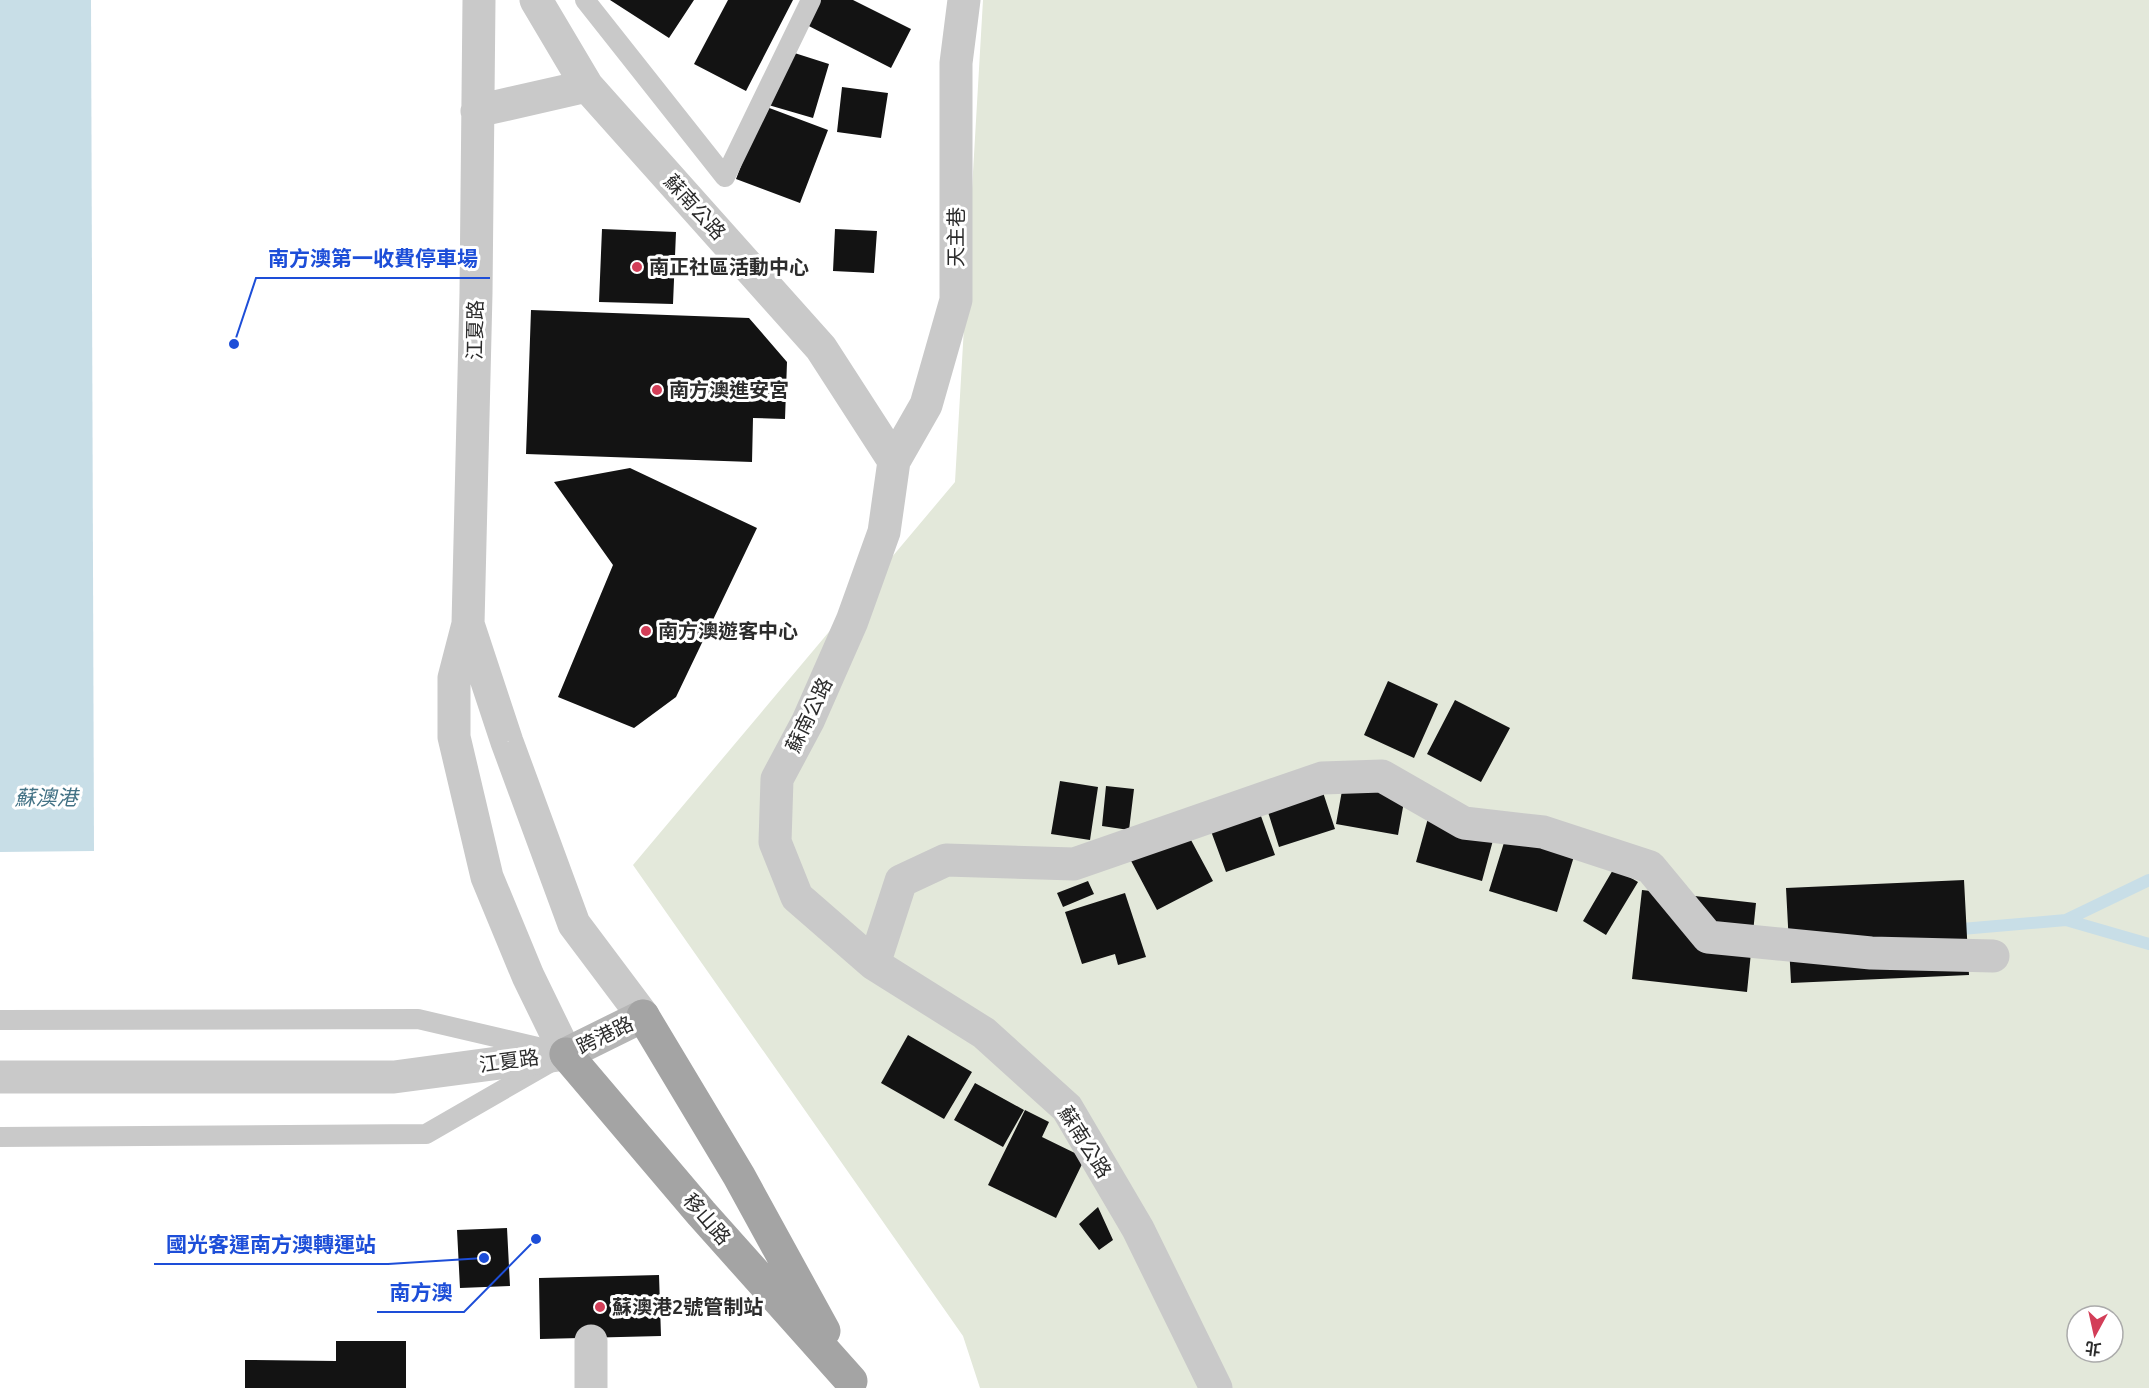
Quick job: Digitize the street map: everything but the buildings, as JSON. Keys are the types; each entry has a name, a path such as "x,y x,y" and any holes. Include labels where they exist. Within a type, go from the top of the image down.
{"main road":[{"name":"移山路","path":"643,1016 739,1176 853,1385"},
{"name":"移山路","path":"566,1054 709,1222 853,1385"}],"street":[{"name":"江夏路","path":"0,1077 394,1077 566,1054 528,976 488,877 454,737 454,678 468,624 476,292 478,0"},
{"name":"蘇南公路","path":"536,0 587,86 821,348 894,462 884,532 860,598 808,722 777,779 775,842 796,897 874,964 984,1033 1067,1108 1138,1229 1216,1388"},
{"name":"天主巷","path":"894,462 926,405 956,300 956,63 964,0"},
{"path":"477,111 587,86"},
{"name":"江夏路","path":"468,624 507,742 574,924 643,1016"},
{"path":"874,964 902,881 946,860 1074,864 1322,778 1382,776 1464,823 1543,832 1650,867 1708,937 1871,952 1994,956"},
{"name":"跨港路","path":"566,1054 643,1016"},
{"path":"591,1341 591,1388"}],"lane":[{"path":"585,0 725,177 811,0"},
{"path":"0,1020 418,1019 566,1054"},
{"path":"0,1137 426,1134 566,1054"}],"shaded area":[{"path":"983,0 2149,0 2149,1388 980,1388 963,1336 633,865 955,482"}],"water":[{"name":"蘇澳港","path":"0,0 91,0 94,851 0,852"}],"waterway":[{"path":"1950,930 2066,920 2149,880"},
{"path":"2066,920 2149,944"}],"place":[{"name":"南正社區活動中心","path":"637,267"},
{"name":"南方澳第一收費停車場","path":"234,344"},
{"name":"南方澳進安宮","path":"657,390"},
{"name":"南方澳遊客中心","path":"646,631"},
{"name":"南方澳","path":"536,1239"},
{"name":"國光客運南方澳轉運站","path":"484,1258"},
{"name":"蘇澳港2號管制站","path":"600,1307"}]}
